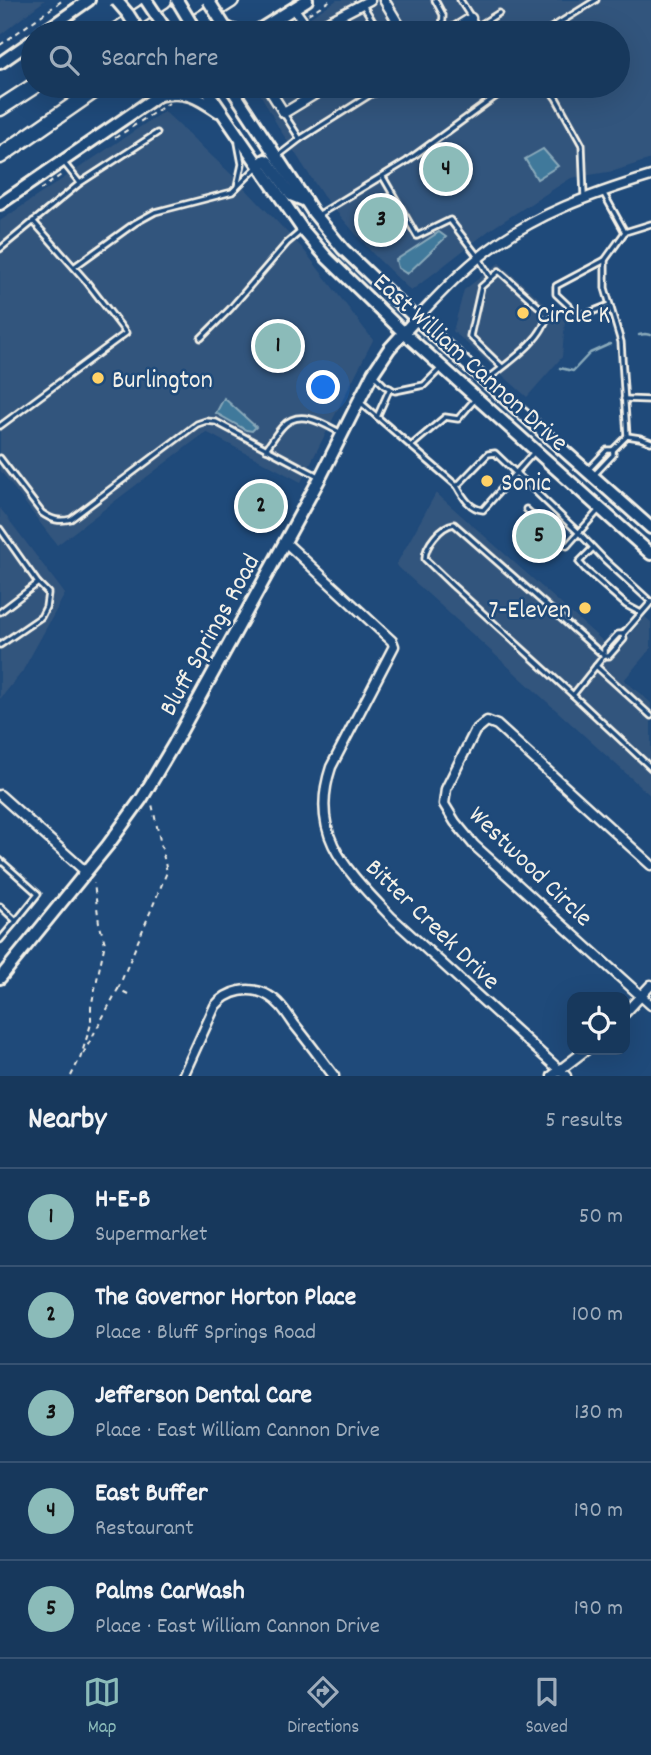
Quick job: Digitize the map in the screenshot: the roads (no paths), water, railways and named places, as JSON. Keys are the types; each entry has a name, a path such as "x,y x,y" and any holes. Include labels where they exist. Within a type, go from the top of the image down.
{"highway":[{"path":"132,21 164,0"},
{"path":"197,21 231,0"},
{"path":"0,108 21,94"},
{"path":"0,156 84,98"}],"main road":[{"path":"62,20 75,0"},
{"path":"62,20 89,0"},
{"path":"116,0 132,21"},
{"path":"146,0 160,21"},
{"path":"177,0 190,21"},
{"path":"208,0 221,21"},
{"path":"274,21 307,0"},
{"path":"0,63 21,48"},
{"path":"0,204 66,165 149,98"},
{"path":"194,98 224,115"},
{"name":"East William Cannon Drive","path":"212,98 303,230 327,258 403,332 651,554"},
{"name":"East William Cannon Drive","path":"238,98 316,216 343,249 415,319 651,528"},
{"path":"242,98 244,107"},
{"path":"259,165 265,160 268,162 291,195 306,201"},
{"name":"Bluff Springs Road","path":"0,978 125,822 158,771 320,478 373,373 389,349 415,319"}],"street":[{"path":"384,0 397,21"},
{"path":"331,20 366,2"},
{"path":"294,9 301,21"},
{"path":"466,21 471,18"},
{"path":"275,98 284,113 309,98"},
{"name":"Bluff Springs Road","path":"415,319 479,258 534,221 584,197 651,176"},
{"name":"Bitter Creek Drive","path":"285,542 392,641 394,646 331,767 325,785 324,818 336,853 391,917 559,1074"},
{"name":"Westwood Circle","path":"641,996 474,845 443,804 446,789 475,731 486,721 497,725 651,865"},
{"path":"0,795 86,872"},
{"path":"630,1008 651,985"},
{"path":"183,1076 215,1006 232,993 249,990 258,991 275,1000 334,1076"},
{"path":"641,996 651,1005"},
{"path":"559,1074 580,1055"}],"lane":[{"path":"435,0 443,21"},
{"path":"460,0 473,21"},
{"path":"562,21 596,0"},
{"path":"366,2 375,21"},
{"path":"486,21 499,13"},
{"path":"276,157 359,98"},
{"path":"316,216 383,177 493,98"},
{"path":"556,98 582,145 584,197"},
{"path":"284,113 300,139"},
{"path":"0,248 80,183 157,133"},
{"path":"236,189 242,164 237,134"},
{"path":"66,165 80,183"},
{"path":"74,267 135,223 155,212 232,192 259,165"},
{"path":"383,177 417,236 450,219 491,279"},
{"path":"602,191 625,232"},
{"path":"0,426 126,333 74,267 33,221"},
{"path":"609,305 584,315 574,311 556,294 556,286 605,260 625,232 651,224"},
{"path":"201,338 287,243 303,230"},
{"path":"590,474 613,455 613,450 627,436 621,342 605,288 605,260"},
{"path":"486,381 538,337 547,314 499,271 481,287 470,336 502,367"},
{"path":"373,373 385,386 395,391 424,384 442,367"},
{"path":"377,417 390,388"},
{"path":"411,446 445,418 458,419 476,397"},
{"path":"624,398 651,400"},
{"path":"358,401 457,486 463,498 476,509 483,510 536,451"},
{"path":"266,449 291,420 313,418 343,434"},
{"path":"0,458 41,513 50,519 62,521 71,519 197,424 206,421 216,422 320,478"},
{"path":"627,436 651,442"},
{"path":"590,474 607,450 613,450"},
{"path":"457,486 488,454 495,453 651,602 623,634 618,634 604,649 604,656 573,695"},
{"path":"526,509 567,546 600,509"},
{"path":"623,634 624,639 609,656 604,656 454,524 447,526 425,552 425,559 452,585 651,768"},
{"path":"0,529 48,593 41,617 0,645"},
{"path":"593,548 579,562 626,605 641,613"},
{"path":"0,612 38,583"},
{"path":"596,666 651,716"},
{"path":"0,860 38,894 0,940"},
{"path":"0,906 16,921"}],"waterway":[{"path":"639,335 651,335"},
{"path":"560,368 573,371 590,353 610,344"}],"place":[{"name":"East Buffer","path":"446,169"},
{"name":"Jefferson Dental Care","path":"381,220"},
{"name":"Circle K","path":"523,313"},
{"name":"H-E-B","path":"278,346"},
{"name":"Burlington","path":"98,378"},
{"name":"Sonic","path":"487,481"},
{"name":"The Governor Horton Place","path":"261,506"},
{"name":"Palms CarWash","path":"539,536"},
{"name":"7-Eleven","path":"585,608"}]}
